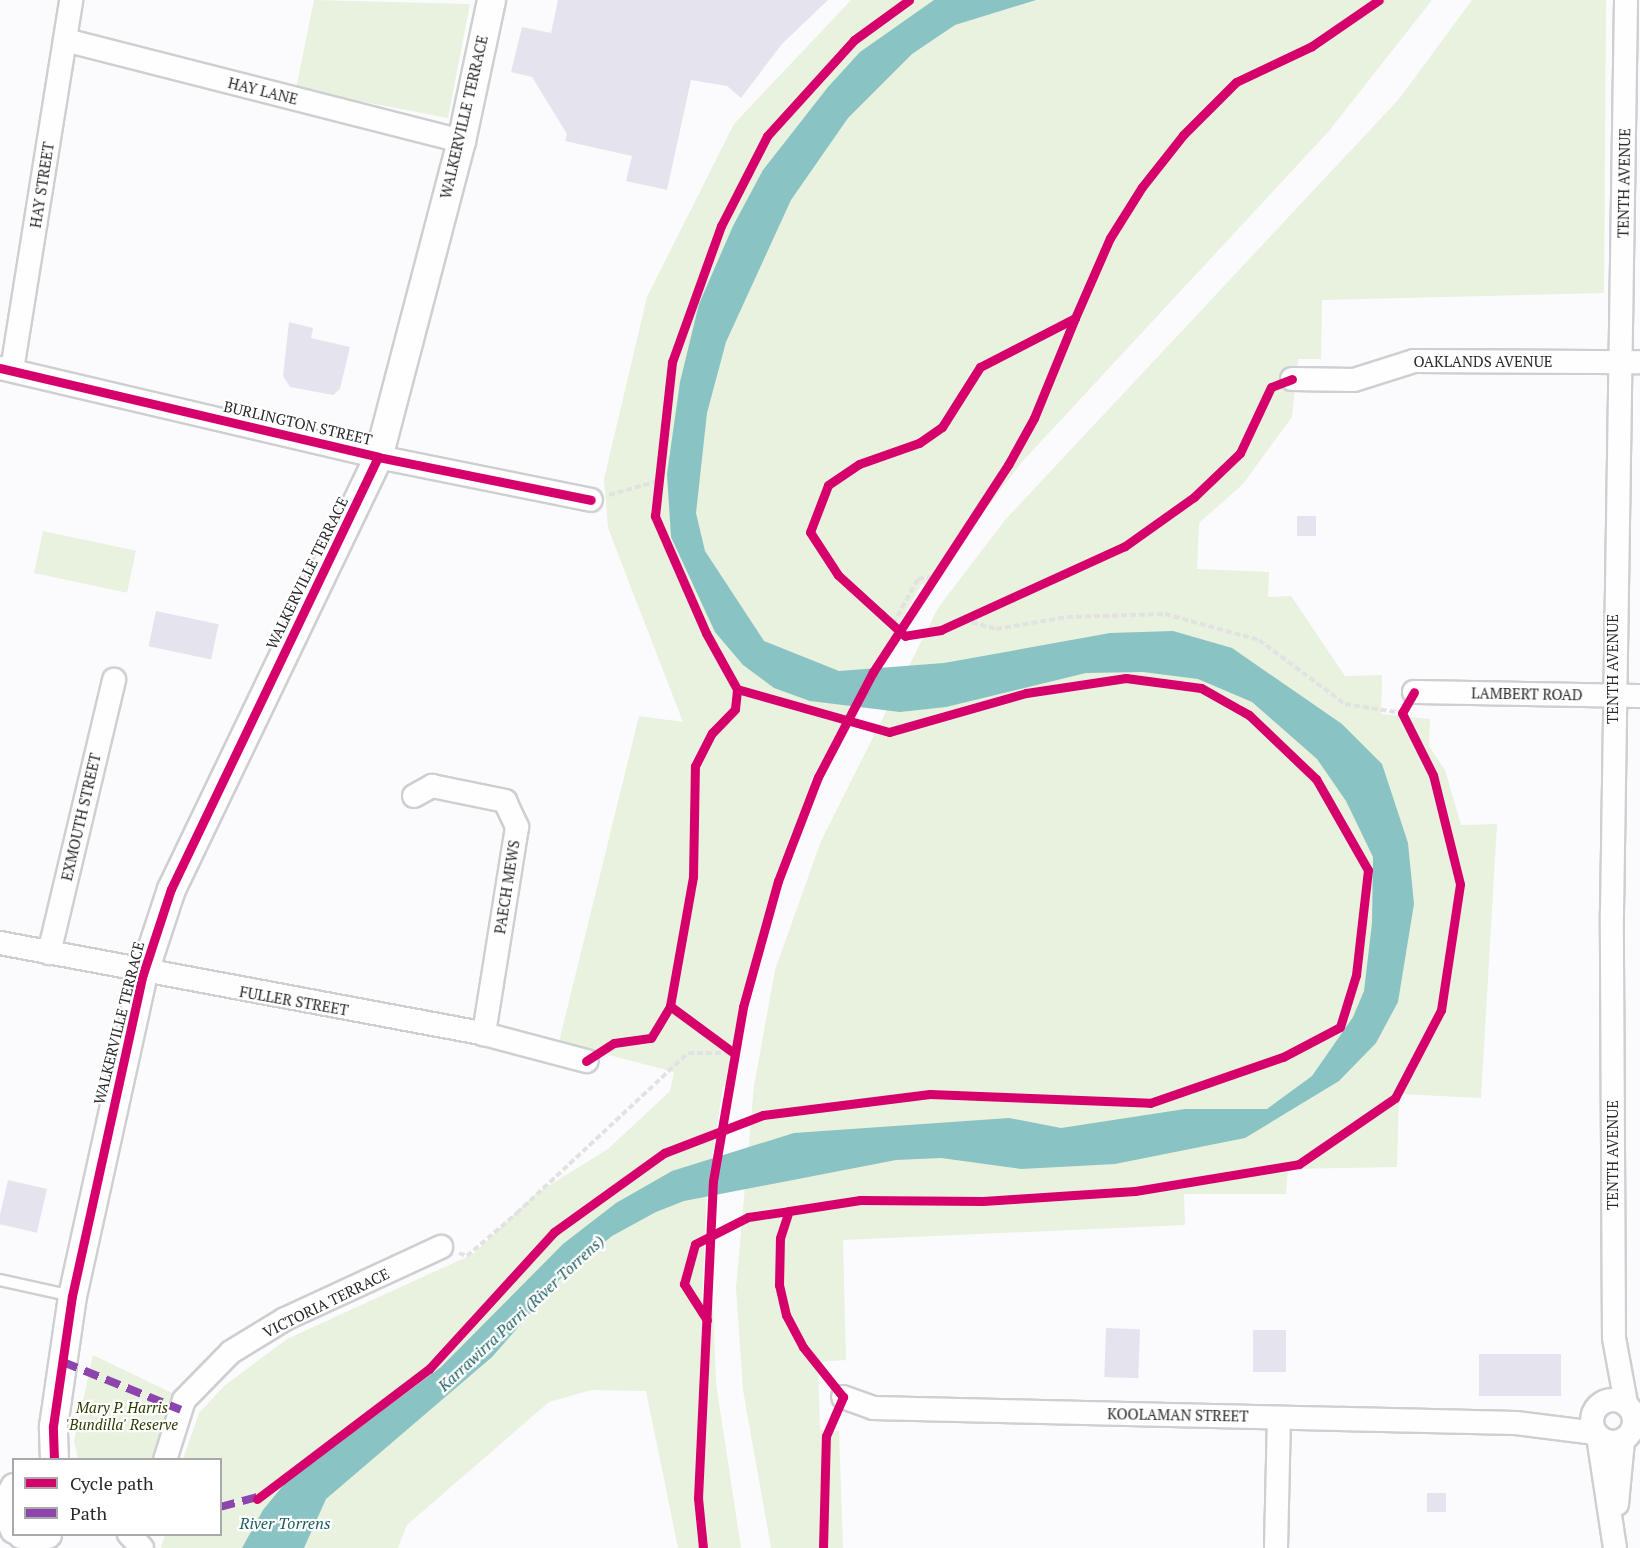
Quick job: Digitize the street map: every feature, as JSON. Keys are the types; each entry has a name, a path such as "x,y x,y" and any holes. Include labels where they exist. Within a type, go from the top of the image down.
{"street":[{"name":"HAY STREET","path":"6,369 71,0"},
{"name":"WALKERVILLE TERRACE","path":"54,1458 53,1425 72,1296 143,974 171,889 378,457 461,141 490,0"},
{"name":"TENTH AVENUE","path":"1615,1548 1614,1519 1597,1421 1614,1338 1612,695 1630,362 1626,0"},
{"name":"HAY LANE","path":"65,40 461,141"},
{"name":"OAKLANDS AVENUE","path":"1292,379 1354,380 1414,361 1630,362"},
{"name":"BURLINGTON STREET","path":"6,369 378,457 591,500"},
{"name":"EXMOUTH STREET","path":"49,953 114,680"},
{"name":"LAMBERT ROAD","path":"1414,692 1640,696"},
{"name":"PAECH MEWS","path":"414,796 432,786 505,801 517,827 484,1034"},
{"name":"FULLER STREET","path":"0,943 143,974 484,1034 586,1061"},
{"name":"VICTORIA TERRACE","path":"166,1458 184,1400 231,1352 285,1319 441,1247"},
{"name":"TENTH AVENUE","path":"1614,1338 1632,1423 1614,1519"},
{"name":"KOOLAMAN STREET","path":"843,1397 873,1408 1516,1423 1597,1421"},
{"path":"1276,1548 1279,1418"},
{"path":"1597,1421 1632,1423"},
{"path":"1597,1421 1632,1423"},
{"name":"WALKERVILLE TERRACE","path":"39,1458 53,1425"}],"lane":[{"path":"0,1281 72,1296"}],"path":[{"path":"655,493 656,471"},
{"path":"591,500 655,482"},
{"path":"931,577 918,579 889,620 900,635 923,588 938,568"},
{"path":"949,627 984,610"},
{"path":"963,620 996,630 1067,617 1165,614 1259,640 1345,704 1402,713"},
{"path":"1402,713 1414,692"},
{"path":"1402,713 1407,723"},
{"path":"716,1040 733,1058"},
{"path":"733,1058 736,1041"},
{"path":"441,1247 467,1256 594,1146 688,1053 733,1058"}],"green space":[{"path":"314,0 470,4 448,118 296,89"},
{"path":"851,0 1432,0 1329,131 1021,463 927,587 922,584 809,783 817,787 758,955 733,1089 723,1086 707,1193 702,1301 713,1301 716,1383 741,1548 678,1548 646,1391 591,1390 549,1402 407,1525 398,1548 161,1548 165,1536 222,1536 222,1458 183,1458 199,1413 224,1386 287,1339 473,1254 534,1195 608,1149 670,1091 674,1072 559,1042 639,716 683,722 608,528 604,479 647,297 734,124"},
{"path":"1472,0 1606,0 1604,293 1322,300 1321,359 1298,359 1292,417 1243,484 1199,523 1197,569 1269,572 1268,597 1291,596 1345,676 1382,675 1381,714 1430,719 1429,746 1445,770 1461,825 1497,824 1481,1098 1399,1094 1397,1167 1288,1169 1286,1194 1184,1194 1185,1225 843,1240 846,1360 818,1362 820,1430 839,1431 843,1548 771,1548 743,1390 736,1288 754,1086 775,970 821,841 938,608 1005,520 1399,99"},
{"path":"43,531 136,551 127,593 34,573"},
{"name":"Mary P. Harris 'Bundilla' Reserve","path":"93,1355 172,1393 153,1458 78,1458 74,1441"}],"water":[{"name":"River Torrens","path":"934,0 1036,0 955,25 912,54 848,118 791,200 726,342 707,413 696,513 705,551 764,641 839,671 944,663 1110,633 1173,631 1232,648 1342,724 1382,764 1408,843 1414,904 1398,1002 1376,1043 1339,1081 1245,1138 1115,1164 1021,1169 941,1158 896,1160 684,1201 656,1212 612,1236 562,1277 492,1357 326,1499 304,1548 242,1548 263,1510 286,1482 441,1367 563,1244 616,1203 672,1171 794,1133 1009,1118 1061,1128 1185,1109 1267,1109 1312,1076 1353,1017 1364,991 1372,923 1373,857 1346,801 1317,759 1252,702 1198,679 1143,672 1086,673 946,707 900,712 810,701 774,688 743,665 715,632 671,537 667,474 680,382 699,304 733,226 763,170 828,87 860,52"}],"building":[{"path":"558,0 828,0 782,44 741,98 727,86 691,80 667,190 626,181 632,156 565,141 567,134 532,77 511,72 522,27 551,33"},
{"path":"289,322 313,328 311,338 350,347 340,389 333,395 290,387 283,376"},
{"path":"1297,516 1316,516 1316,536 1297,536"},
{"path":"156,611 219,624 211,660 149,646"},
{"path":"8,1180 47,1189 37,1233 0,1224"},
{"path":"1106,1328 1140,1329 1138,1378 1104,1377"},
{"path":"1253,1330 1286,1330 1286,1372 1253,1372"},
{"path":"1479,1354 1561,1354 1561,1396 1479,1396"},
{"path":"1427,1493 1446,1493 1446,1512 1427,1512"}],"marked path":[{"path":"63,1362 181,1410"},
{"path":"222,1506 261,1496"}],"cycle path":[{"path":"737,689 706,633 655,516 672,362 721,226 767,136 854,40 909,0"},
{"path":"1292,379 1271,387 1240,453 1194,497 1125,546 941,630 905,636 838,575 810,532 828,485 859,464 919,443 942,427 980,367 1075,318 1110,238 1142,187 1183,135 1236,82 1312,46 1379,0"},
{"path":"703,1548 698,1498 713,1181 743,1007 778,881 818,777 873,672 1008,465 1034,418 1075,318"},
{"path":"0,368 378,457 591,500"},
{"path":"54,1458 53,1426 72,1296 143,974 171,889 378,457"},
{"path":"257,1499 429,1369 554,1232 664,1153 763,1115 930,1094 1150,1103 1283,1057 1340,1027 1356,975 1368,870 1316,779 1249,715 1201,688 1126,678 1026,693 889,732 737,689"},
{"path":"670,1006 693,877 695,766 712,733 735,709 737,689"},
{"path":"823,1548 826,1436 843,1397 803,1347 786,1315 779,1285 780,1238 789,1211 860,1200 983,1201 1135,1191 1299,1164 1395,1098 1441,1010 1460,884 1433,775 1402,713 1414,692"},
{"path":"586,1061 614,1043 651,1038 670,1006 734,1053"},
{"path":"707,1320 684,1284 695,1244 748,1217 789,1211"}],"water label":[{"name":"Karrawirra Parri (River Torrens)","path":"521,1313"}]}
